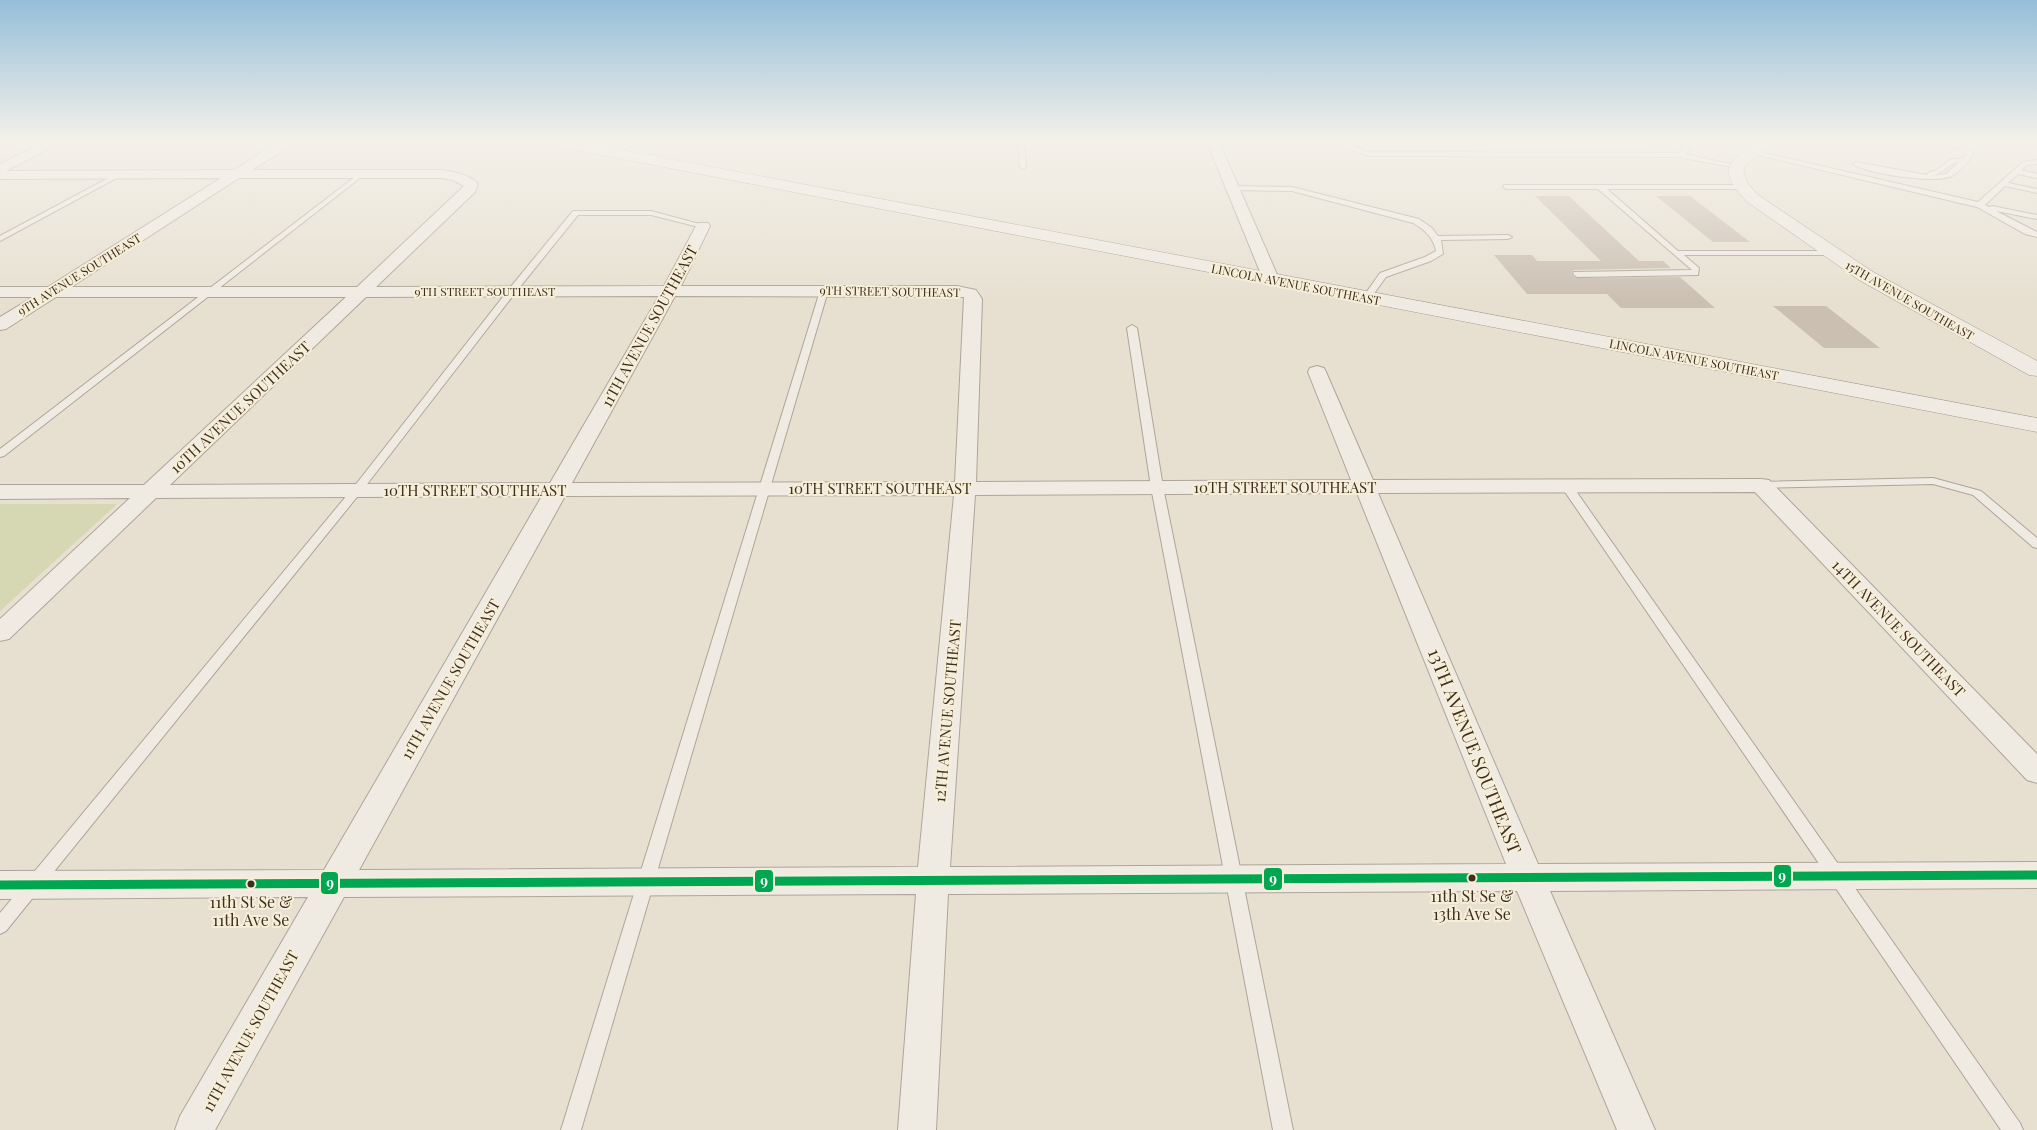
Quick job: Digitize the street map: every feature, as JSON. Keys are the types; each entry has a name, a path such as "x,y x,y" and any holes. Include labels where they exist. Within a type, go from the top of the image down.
{"street":[{"name":"9TH AVENUE SOUTHEAST","path":"0,325 203,195"},
{"name":"10TH AVENUE SOUTHEAST","path":"0,633 464,195"},
{"name":"LINCOLN AVENUE SOUTHEAST","path":"830,195 2037,425"},
{"path":"1235,195 1271,279"},
{"name":"15TH AVENUE SOUTHEAST","path":"1748,195 1873,281 2037,370"},
{"name":"11TH AVENUE SOUTHEAST","path":"194,1130 670,291 703,226"},
{"name":"9TH STREET SOUTHEAST","path":"0,292 212,290 957,291 970,293"},
{"name":"12TH AVENUE SOUTHEAST","path":"917,1130 933,881 965,488 974,299 970,293"},
{"name":"13TH AVENUE SOUTHEAST","path":"1317,372 1528,878 1636,1130"},
{"name":"10TH STREET SOUTHEAST","path":"0,492 1761,485"},
{"name":"14TH AVENUE SOUTHEAST","path":"1761,485 2037,772"},
{"path":"0,885 2037,875"}],"lane":[{"path":"0,240 82,195"},
{"path":"0,454 335,195"},
{"path":"1314,195 1416,221 1429,228 1437,238 1440,252 1428,259 1383,275 1367,297"},
{"path":"1577,274 1695,273 1696,270 1678,253 1609,195"},
{"path":"1941,195 2037,218"},
{"path":"1980,205 1991,195"},
{"path":"1980,205 2028,232 2037,235"},
{"path":"0,926 356,490 512,291 576,213 651,213 703,226"},
{"path":"1437,238 1508,237"},
{"path":"1678,253 1831,253"},
{"path":"571,1130 824,291"},
{"path":"1132,328 1157,487 1283,1130"},
{"path":"1761,485 1933,481 1977,493 2037,544"},
{"path":"1567,486 1839,876 2012,1130"}],"green space":[{"path":"0,504 117,504 0,611"}],"building":[{"path":"1535,196 1569,196 1639,261 1663,261 1671,268 1574,270 1571,274 1576,278 1680,277 1715,308 1621,308 1607,294 1527,294 1494,255 1532,255 1537,261 1601,261"},
{"path":"1656,196 1690,196 1750,242 1713,242"},
{"path":"1773,306 1826,306 1880,348 1824,348"}],"transit line":[{"name":"9","path":"0,885 2037,875"}],"place":[{"name":"11th St Se & 13th Ave Se","path":"1472,878"},
{"name":"11th St Se & 11th Ave Se","path":"251,884"}]}
